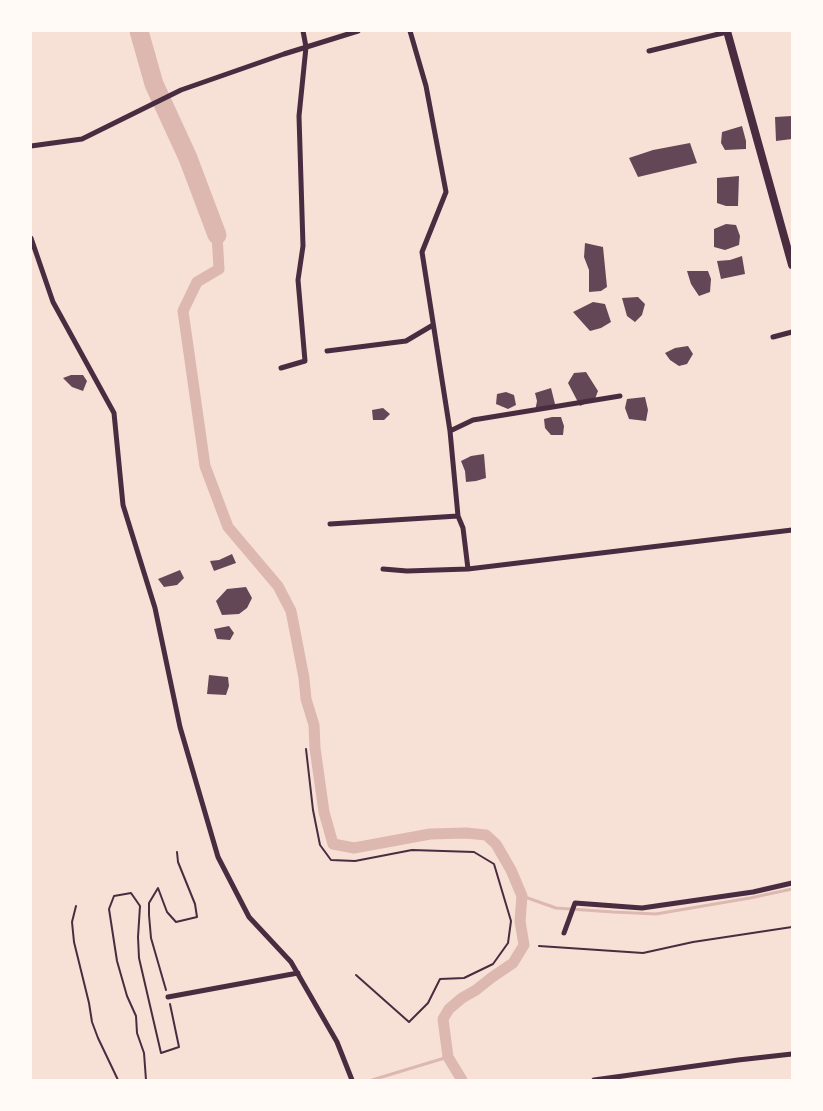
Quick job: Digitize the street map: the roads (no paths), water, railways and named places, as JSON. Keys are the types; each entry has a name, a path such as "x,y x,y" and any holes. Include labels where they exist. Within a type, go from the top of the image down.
{"main road":[{"path":"727,32 792,265"}],"street":[{"path":"281,368 305,361 298,280 303,246 298,116 306,47 303,31"},
{"path":"31,146 82,139 181,90 358,31"},
{"path":"410,31 426,86 446,192 422,252 450,431 458,516 463,528 468,569"},
{"path":"649,51 727,32"},
{"path":"31,238 53,302 114,413 123,505 155,608 180,728 218,857 250,917 291,962 298,973 337,1042 352,1080"},
{"path":"327,351 406,341 433,325"},
{"path":"772,337 792,332"},
{"path":"450,431 473,420 620,396"},
{"path":"330,524 458,516"},
{"path":"382,569 407,571 468,569 792,530"},
{"path":"564,933 575,903 642,908 753,892 792,883"},
{"path":"168,997 298,973"},
{"path":"594,1080 792,1054"}],"waterway":[{"path":"139,31 154,84 188,158 217,235"},
{"path":"217,235 219,269 197,282 183,311 205,466 228,527 278,586 291,611 304,678 306,699 314,725 315,748 324,812 333,844 354,848 430,834 466,833 486,835 496,844 511,870 522,896 520,921 524,945 513,963 462,998 449,1009 443,1019 448,1057 462,1080"},
{"path":"522,896 556,908 656,914 792,889"},
{"path":"372,1080 448,1057"}]}
